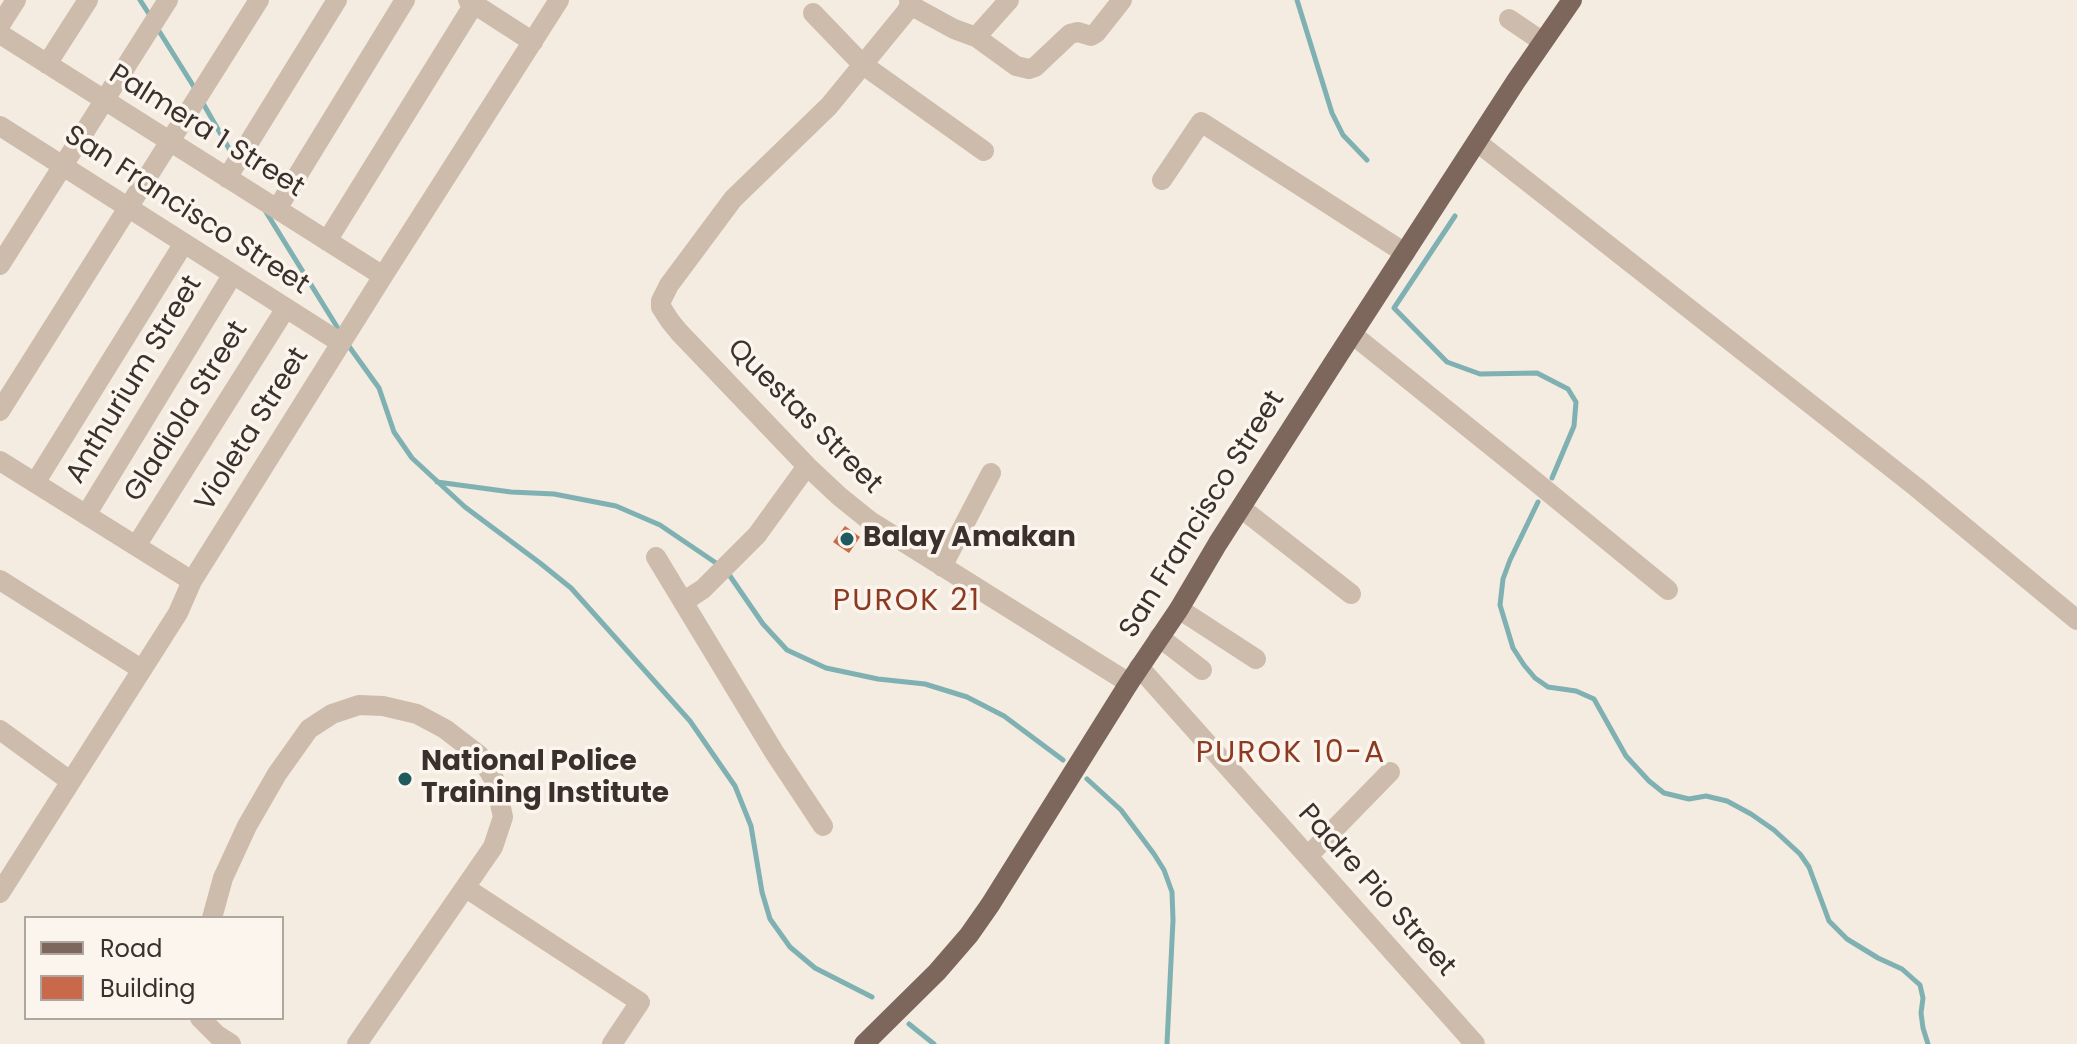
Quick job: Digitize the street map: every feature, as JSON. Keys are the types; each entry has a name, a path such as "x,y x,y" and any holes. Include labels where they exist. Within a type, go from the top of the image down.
{"main road":[{"name":"San Francisco Street","path":"864,1044 937,972 983,915 1352,334 1572,0"}],"street":[{"path":"0,25 16,0"},
{"path":"47,64 88,0"},
{"path":"0,265 168,0"},
{"path":"0,411 259,0"},
{"path":"227,178 337,0"},
{"path":"277,209 405,0"},
{"name":"Violeta Street","path":"0,893 178,613 192,581 559,0"},
{"path":"976,37 1009,0"},
{"path":"862,64 901,19 909,2 954,29 976,37 1016,66 1029,69 1070,34 1078,32 1091,36 1096,33 1122,0"},
{"path":"327,241 471,2 533,42"},
{"path":"813,13 862,64 984,151"},
{"path":"1509,19 1543,42"},
{"name":"Palmera 1 Street","path":"0,34 383,276"},
{"name":"Questas Street","path":"862,64 829,106 733,199 669,285 661,307 670,321 807,466 870,521 942,567 1134,675"},
{"path":"1162,180 1201,122 1405,253"},
{"name":"San Francisco Street","path":"2,132 64,166 341,343"},
{"path":"1477,142 1916,487 2077,620"},
{"path":"35,483 184,243"},
{"name":"Anthurium Street","path":"86,515 233,274"},
{"name":"Gladiola Street","path":"136,546 286,308"},
{"path":"1352,334 1668,590"},
{"path":"0,461 192,581"},
{"path":"683,602 703,589 757,535 807,466"},
{"path":"942,567 991,473"},
{"path":"1241,508 1351,594"},
{"path":"656,557 774,752 823,826"},
{"path":"0,580 141,669"},
{"path":"1179,609 1256,659"},
{"path":"1159,637 1202,670"},
{"name":"Padre Pio Street","path":"1134,675 1308,856 1475,1044"},
{"path":"213,916 223,878 247,826 277,774 309,729 332,714 359,705 383,706 417,714 445,729 479,755 495,781 503,817 493,847 357,1044"},
{"path":"0,730 70,781"},
{"path":"1308,856 1390,772"},
{"path":"466,888 640,1002 612,1044"},
{"path":"202,1020 231,1044"}],"building":[{"path":"845,526 860,537 849,553 833,542"}],"waterway":[{"path":"140,0 149,14"},
{"path":"1297,0 1332,113 1343,135 1367,160"},
{"path":"159,31 194,87"},
{"path":"204,105 231,152"},
{"path":"266,212 339,330"},
{"path":"1455,216 1394,308 1447,362 1480,374 1537,373 1568,389 1576,402 1574,426 1552,478"},
{"path":"348,345 379,388 394,432 412,458 465,507 571,588 690,721 735,786 751,826 762,892 770,919 790,947 815,968 872,997"},
{"path":"437,482 554,494 616,506 660,525 719,565"},
{"path":"1538,502 1510,560 1503,579 1500,605 1513,648 1524,665 1548,687 1576,691 1594,699 1626,756 1664,793 1689,799 1706,796 1727,801 1774,830 1800,854 1809,867 1829,921 1847,939 1902,969 1920,985 1923,1028 1928,1044"},
{"path":"730,576 763,624 787,650 826,668 878,679 925,684 967,697 1004,716 1063,760"},
{"path":"1087,779 1121,810 1164,870 1172,892 1167,1044"},
{"path":"909,1024 934,1044"}],"place":[{"name":"Balay Amakan","path":"847,539"},
{"name":"National Police Training Institute","path":"405,779"}],"district":[{"name":"PUROK 21","path":"907,602"},
{"name":"PUROK 10-A","path":"1291,754"}]}
